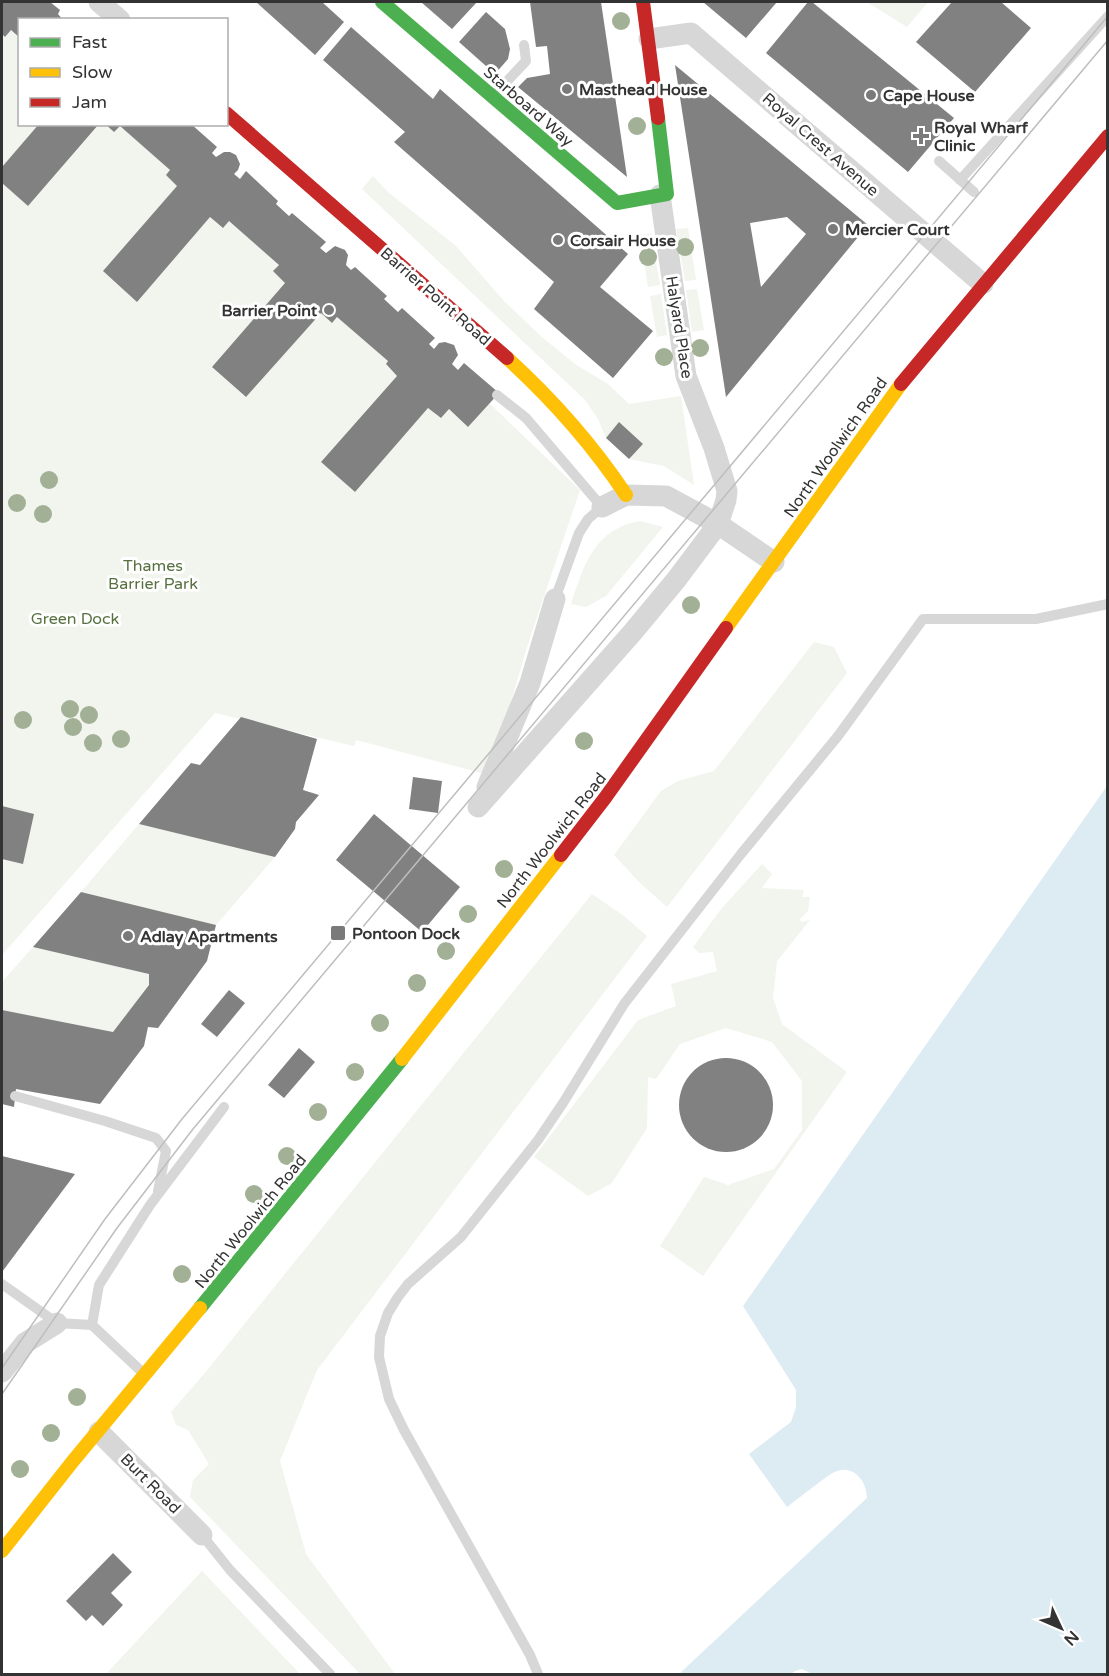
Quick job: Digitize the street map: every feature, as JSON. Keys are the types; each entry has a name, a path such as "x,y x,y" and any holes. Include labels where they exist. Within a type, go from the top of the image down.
{"main road":[{"name":"Starboard Way","path":"382,2 617,203 664,195"},
{"path":"643,2 649,39 664,195"},
{"name":"Barrier Point Road","path":"228,115 537,384 589,442 626,495"},
{"name":"North Woolwich Road","path":"2,1551 60,1477 309,1175 605,798 910,371 1107,136"}],"street":[{"path":"99,2 118,18"},
{"name":"Royal Crest Avenue","path":"649,39 691,33 983,284"},
{"name":"Halyard Place","path":"664,195 686,376 714,448 727,492 718,524"},
{"path":"602,507 626,495 666,496 718,524 774,562"},
{"path":"555,599 530,683 478,807 632,633 718,524"},
{"path":"2,1372 25,1343 57,1323"},
{"name":"Burt Road","path":"99,1432 202,1536"}],"lane":[{"path":"960,180 1107,16"},
{"path":"493,97 526,61 524,45"},
{"path":"939,161 974,192"},
{"path":"497,395 526,418 602,507 588,519 579,533 555,599"},
{"path":"538,1674 530,1655 404,1430 389,1399 379,1357 380,1336 388,1313 408,1284 460,1237 538,1140 574,1087 624,1004 741,854 838,736 923,619 1036,619 1107,604"},
{"path":"15,1095 156,1138 166,1151 158,1194"},
{"path":"92,1325 99,1285 158,1194 224,1107"},
{"path":"2,1284 57,1323 92,1325 145,1375"},
{"path":"202,1536 230,1570 330,1674"}],"green space":[{"path":"867,2 928,2 907,27"},
{"path":"11,30 18,37 18,126 38,126 2,167 2,34 5,37"},
{"name":"Thames Barrier Park","path":"98,126 106,126 114,132 120,126 170,170 166,175 177,186 103,271 137,301 210,217 222,228 229,221 279,265 274,272 285,283 212,367 245,397 321,313 332,323 337,317 388,361 386,365 397,376 321,462 354,492 428,408 441,418 449,409 468,427 489,403 580,490 528,644 489,775 356,740 354,746 215,713 2,955 2,183 28,206"},
{"path":"373,176 388,192 456,246 504,301 543,338 575,364 608,384 629,404 681,396 694,485 664,466 629,459 643,444 619,423 606,438 598,419 585,400 362,189"},
{"path":"688,228 696,280 685,281 676,229"},
{"path":"651,233 660,285 648,287 640,235"},
{"path":"697,289 704,330 692,332 686,290"},
{"path":"661,294 667,335 657,337 650,296"},
{"path":"640,521 663,527 606,596 586,607 571,604 586,563 601,540 624,525"},
{"path":"814,642 834,647 847,673 667,907 614,855 661,791 678,781 714,771"},
{"path":"139,824 275,857 216,925 81,892"},
{"path":"762,864 772,874 762,888 804,890 802,897 810,897 808,911 800,919 801,922 810,920 777,961 773,998 782,1024 847,1072 703,1276 660,1246 704,1177 728,1185 774,1169 802,1130 802,1081 772,1042 726,1028 680,1044 656,1079 648,1077 647,1128 612,1183 588,1196 534,1157 638,1020 676,1006 671,984 717,971 713,952 699,953 693,947 721,909"},
{"path":"592,894 624,916 647,936 317,1370 280,1461 306,1554 395,1674 360,1674 190,1497 193,1480 209,1464 188,1430 176,1425 171,1412"},
{"path":"33,947 149,974 149,985 113,1032 2,1010 2,982"},
{"path":"202,1571 300,1674 106,1674"}],"shaded area":[{"path":"1107,786 1107,1674 812,1674 802,1669 791,1674 679,1674 867,1498 865,1487 859,1477 843,1470 827,1477 787,1507 749,1454 791,1422 796,1407 796,1390 743,1306"}],"building":[{"path":"2,2 50,2 60,10 58,14 61,18 18,18 18,36 11,30 5,37 2,34"},
{"path":"256,2 322,2 344,22 315,55"},
{"path":"421,2 477,2 452,29"},
{"name":"Masthead House","path":"530,2 601,2 627,177 518,87 527,78 550,74 547,46 536,47"},
{"path":"703,2 777,2 746,38"},
{"name":"Cape House","path":"808,2 812,2 954,118 908,172 766,53"},
{"name":"Cape House","path":"952,2 1001,2 1031,28 975,92 916,42"},
{"path":"486,12 505,29 510,49 508,59 495,74 459,42"},
{"name":"Corsair House","path":"351,27 433,99 440,89 628,254 600,287 653,331 613,378 534,309 554,282 394,142 405,132 323,60"},
{"name":"Mercier Court","path":"675,65 868,225 726,397","holes":["787,217 806,234 761,287 750,223"]},
{"path":"37,126 97,126 28,206 2,183 2,167"},
{"name":"Barrier Point","path":"107,126 120,126 114,132"},
{"name":"Barrier Point","path":"120,126 193,126 217,147 212,153 216,157 224,152 236,155 240,164 234,174 240,179 246,171 278,201 276,204 289,216 292,213 326,242 320,248 326,253 335,246 345,250 348,255 346,265 351,270 355,267 387,296 384,299 398,312 402,308 435,338 429,344 434,349 439,343 454,345 458,355 452,364 458,370 464,363 499,393 468,427 449,409 441,418 428,408 355,492 321,462 397,376 386,364 388,361 337,317 332,323 321,313 246,397 212,367 285,283 273,271 279,265 229,221 223,228 210,217 137,302 103,271 177,186 166,175 170,170"},
{"path":"619,422 643,444 629,459 606,438"},
{"path":"241,717 317,739 303,790 319,795 296,822 295,829 275,857 139,824 191,763 200,765"},
{"path":"413,777 442,781 438,813 409,809"},
{"path":"2,806 34,814 23,864 2,859"},
{"path":"374,814 460,887 422,932 336,860"},
{"path":"81,892 216,925 207,961 158,1028 148,1027 144,1046 100,1104 16,1089 14,1107 2,1104 2,1010 113,1032 149,985 149,974 33,947"},
{"path":"229,990 245,1003 217,1037 201,1024"},
{"path":"299,1048 315,1062 284,1098 268,1085"},
{"path":"726,1058 744,1062 759,1072 769,1087 773,1105 769,1123 759,1138 744,1148 726,1152 708,1148 693,1138 683,1123 679,1105 683,1087 693,1072 708,1062"},
{"path":"2,1156 75,1174 2,1272"},
{"path":"113,1553 132,1572 111,1593 123,1605 103,1626 92,1615 86,1621 66,1601"}],"tram line":[{"path":"2,1368 105,1219 182,1119 1108,16"},
{"path":"2,1394 117,1228 193,1129 1108,40"}],"traffic: fast":[{"path":"382,2 617,203 667,194 658,118"},
{"path":"200,1308 402,1059"}],"traffic: slow":[{"path":"507,358 571,423 626,495"},
{"path":"726,628 901,384"},
{"path":"402,1059 561,855"},
{"path":"2,1551 73,1461 200,1308"}],"traffic: jam":[{"path":"643,2 658,118"},
{"path":"228,115 507,358"},
{"path":"901,384 1108,136"},
{"path":"561,855 605,798 726,628"}],"place":[{"name":"Masthead House","path":"567,89"},
{"name":"Cape House","path":"871,95"},
{"name":"Royal Wharf Clinic","path":"921,136"},
{"name":"Mercier Court","path":"833,229"},
{"name":"Corsair House","path":"558,240"},
{"name":"Barrier Point","path":"329,310"},
{"name":"Pontoon Dock","path":"338,933"},
{"name":"Adlay Apartments","path":"128,936"}],"park label":[{"name":"Green Dock","path":"75,618"}]}
